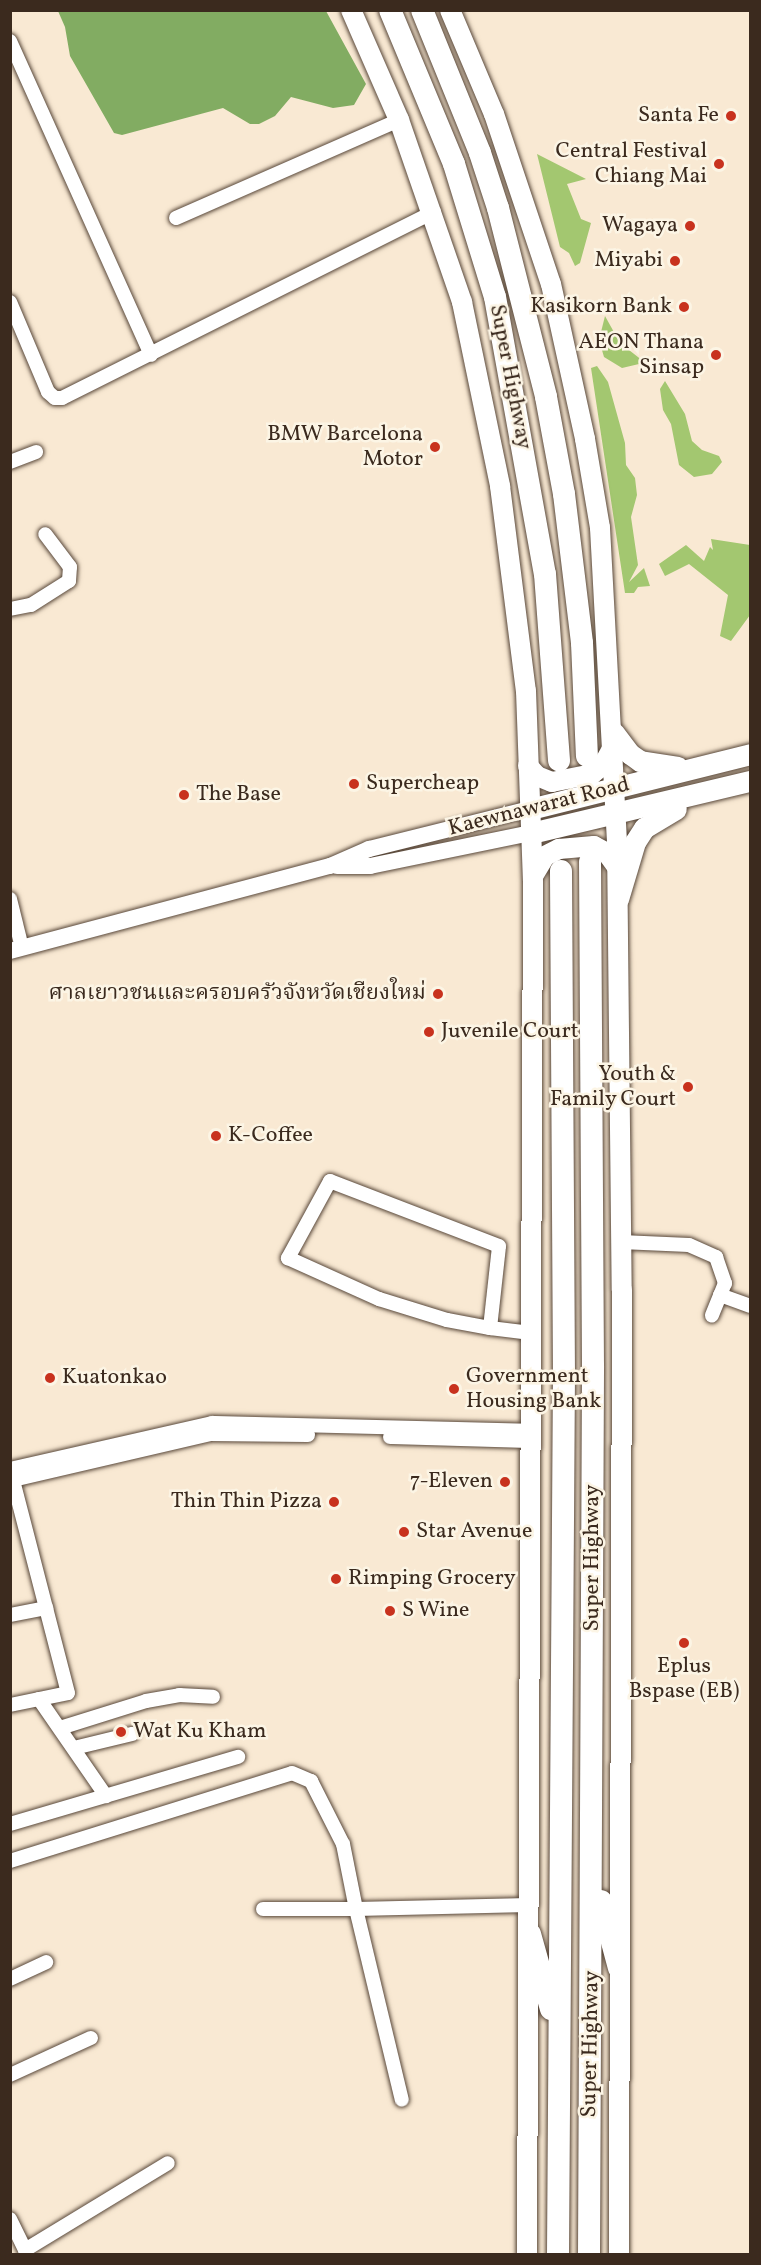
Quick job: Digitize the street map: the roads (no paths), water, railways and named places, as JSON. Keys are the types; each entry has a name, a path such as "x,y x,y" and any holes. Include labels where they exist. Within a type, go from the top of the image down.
{"highway":[{"name":"Super Highway","path":"390,10 454,164 495,297 545,574 559,760"},
{"name":"Super Highway","path":"422,10 480,153 498,208 546,397 564,494 582,643 587,756"},
{"name":"Super Highway","path":"589,2254 593,1870 590,862"},
{"name":"Super Highway","path":"558,2254 564,1378 561,871"},
{"path":"593,1870 619,1968"},
{"path":"530,1934 558,2033"}],"main road":[{"path":"351,10 399,120 434,212 470,336 501,486 526,691 533,876 527,2254"},
{"path":"450,10 515,171 564,336 600,528 614,739 618,899 621,1242 620,2254"},
{"path":"528,766 537,777 552,782 592,774 603,765 614,739"},
{"path":"614,739 630,754 649,765 695,768"},
{"name":"Kaewnawarat Road","path":"530,809 750,754"},
{"name":"Kaewnawarat Road","path":"531,833 616,816 750,781"},
{"path":"618,899 626,862 644,828 706,793"},
{"path":"533,876 545,856 558,849 594,846 607,854 617,867"}],"street":[{"path":"10,41 151,356"},
{"path":"176,218 399,120"},
{"path":"10,302 48,392 55,398 151,356 434,212"},
{"path":"10,462 36,452"},
{"path":"10,609 31,605 69,581 70,567 45,534"},
{"name":"Kaewnawarat Road","path":"16,949 330,866 369,849 530,809"},
{"name":"Kaewnawarat Road","path":"330,866 370,866 531,833"},
{"path":"10,899 16,949"},
{"path":"490,1328 499,1246 330,1181 288,1258 379,1299 447,1320 490,1328 530,1333"},
{"path":"621,1242 689,1245 706,1250 723,1271 725,1283 712,1315"},
{"path":"720,1295 750,1306"},
{"path":"10,1705 68,1692 11,1473 182,1435 212,1423 531,1436"},
{"path":"10,1616 46,1608"},
{"path":"60,1728 146,1701 179,1695 213,1697"},
{"path":"39,1699 106,1796"},
{"path":"74,1748 132,1734"},
{"path":"10,1824 238,1757"},
{"path":"10,1861 292,1773 311,1781 343,1844 356,1909 402,2100"},
{"path":"263,1909 529,1905"},
{"path":"10,1979 46,1962"},
{"path":"10,2075 91,2038"},
{"path":"10,2219 25,2250 168,2163"}],"tunnel":[{"path":"588,775 590,862"}],"place":[{"name":"Santa Fe","path":"731,116"},
{"name":"Central Festival Chiang Mai","path":"719,164"},
{"name":"Wagaya","path":"690,226"},
{"name":"Miyabi","path":"675,261"},
{"name":"Kasikorn Bank","path":"684,307"},
{"name":"AEON Thana Sinsap","path":"716,355"},
{"name":"BMW Barcelona Motor","path":"435,447"},
{"name":"Supercheap","path":"354,784"},
{"name":"The Base","path":"184,795"},
{"name":"ศาลเยาวชนและครอบครัวจังหวัดเชียงใหม่","path":"438,994"},
{"name":"Juvenile Court","path":"429,1032"},
{"name":"Youth & Family Court","path":"688,1087"},
{"name":"K-Coffee","path":"216,1136"},
{"name":"Kuatonkao","path":"50,1378"},
{"name":"Government Housing Bank","path":"454,1389"},
{"name":"7-Eleven","path":"505,1482"},
{"name":"Thin Thin Pizza","path":"334,1502"},
{"name":"Star Avenue","path":"404,1532"},
{"name":"Rimping Grocery","path":"336,1579"},
{"name":"S Wine","path":"390,1611"},
{"name":"Eplus Bspase (EB)","path":"684,1643"},
{"name":"Wat Ku Kham","path":"121,1732"}]}
